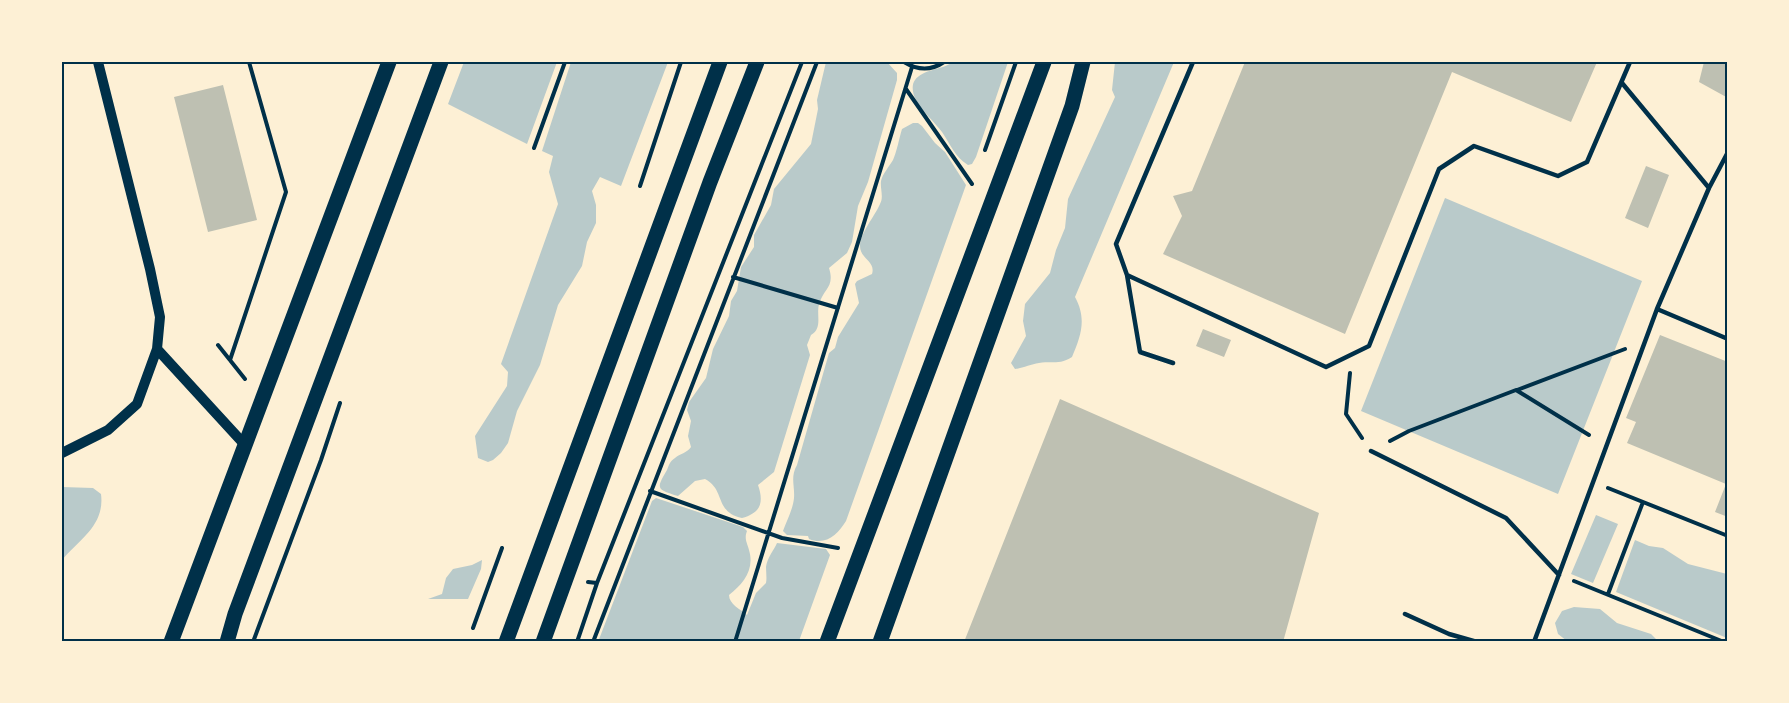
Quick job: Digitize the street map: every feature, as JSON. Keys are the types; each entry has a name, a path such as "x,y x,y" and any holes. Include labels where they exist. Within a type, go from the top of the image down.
{"main road":[{"path":"171,642 389,62"},
{"path":"227,642 239,604 441,62"},
{"path":"506,642 720,62"},
{"path":"543,642 710,182 757,62"},
{"path":"826,642 1044,62"},
{"path":"880,642 1068,117 1083,62"}],"street":[{"path":"62,453 108,430 137,404 157,349 160,317 98,62"},
{"path":"157,349 244,446"}],"lane":[{"path":"1173,363 1140,352 1127,275 1116,244 1193,62"},
{"path":"1127,275 1326,366 1369,346 1439,169 1474,147 1558,176 1587,162 1630,62"},
{"path":"1622,83 1709,188"},
{"path":"1534,642 1657,309 1709,188 1728,152"},
{"path":"1657,309 1728,339"},
{"path":"1371,451 1506,518 1559,575"},
{"path":"1405,614 1449,634 1478,642"}],"path":[{"path":"230,360 286,192 249,62"},
{"path":"534,148 565,62"},
{"path":"640,186 681,62"},
{"path":"577,642 597,583 802,62"},
{"path":"593,642 817,62"},
{"path":"904,62 912,67 925,69 944,62"},
{"path":"735,642 912,67"},
{"path":"905,89 972,184"},
{"path":"733,277 838,308"},
{"path":"1352,354 1346,414 1371,451 1409,431 1645,341"},
{"path":"1516,390 1589,435"},
{"path":"253,642 321,460"},
{"path":"1593,482 1728,536"},
{"path":"650,491 782,538 842,549"},
{"path":"1608,594 1643,502"},
{"path":"473,628 502,548"},
{"path":"1559,575 1724,642"},
{"path":"588,582 597,583"}],"shaded area":[{"path":"464,62 557,62 527,144 448,104"},
{"path":"571,62 668,62 621,186 600,177 592,191 596,205 596,223 587,242 582,266 558,305 540,365 517,411 508,443 501,453 488,462 478,458 475,436 507,386 508,372 501,364 558,204 549,172 553,156 542,151"},
{"path":"826,62 887,62 897,73 897,80 868,182 858,206 852,242 847,253 829,268 830,284 819,304 817,329 811,335 807,345 810,355 774,472 758,485 761,502 757,510 742,518 727,511 716,489 705,479 695,481 678,496 665,492 660,485 671,462 691,447 688,436 691,421 687,410 689,402 706,378 713,349 729,316 731,301 737,291 741,267 754,247 754,235 771,205 774,189 811,144 818,109 817,100"},
{"path":"953,62 1008,62 976,157 972,164 968,165 956,154 942,132 921,107 913,92 914,82 918,76"},
{"path":"1115,62 1174,62 1075,297 1082,320 1078,342 1072,357 1060,362 1039,363 1015,369 1011,363 1026,336 1023,321 1025,304 1050,273 1065,228 1068,199 1115,97 1112,90"},
{"path":"913,123 922,126 945,152 966,185 846,521 831,538 826,540 815,541 809,539 808,536 787,535 783,531 793,502 794,474 829,353 835,348 838,337 859,303 855,284 872,274 872,266 862,254 861,241 881,201 881,181 893,160 902,129"},
{"path":"1445,198 1642,281 1558,494 1361,411"},
{"path":"62,487 93,488 101,494 101,505 90,531 62,560"},
{"path":"656,498 743,527 747,531 749,570 729,598 747,615 756,593 766,583 766,567 777,543 826,549 830,555 799,641 598,642 652,501"},
{"path":"1596,515 1618,524 1593,583 1571,574"},
{"path":"1635,540 1649,546 1663,548 1688,564 1727,574 1727,638 1616,592"},
{"path":"482,560 481,569 468,599 428,599 442,594 446,578 453,569 472,565"},
{"path":"1574,607 1600,609 1617,623 1651,634 1658,641 1567,641 1558,634 1555,623 1562,611"}],"building":[{"path":"1245,62 1597,62 1571,122 1452,72 1345,334 1163,254 1182,216 1173,196 1192,191"},
{"path":"1704,62 1728,62 1728,98 1699,82"},
{"path":"223,85 257,220 208,232 174,97"},
{"path":"1646,166 1669,175 1648,228 1625,218"},
{"path":"1203,329 1231,340 1224,357 1196,346"},
{"path":"1660,335 1728,362 1728,517 1715,512 1726,484 1627,443 1636,422 1626,418"},
{"path":"1060,399 1319,513 1283,642 964,642"}]}
